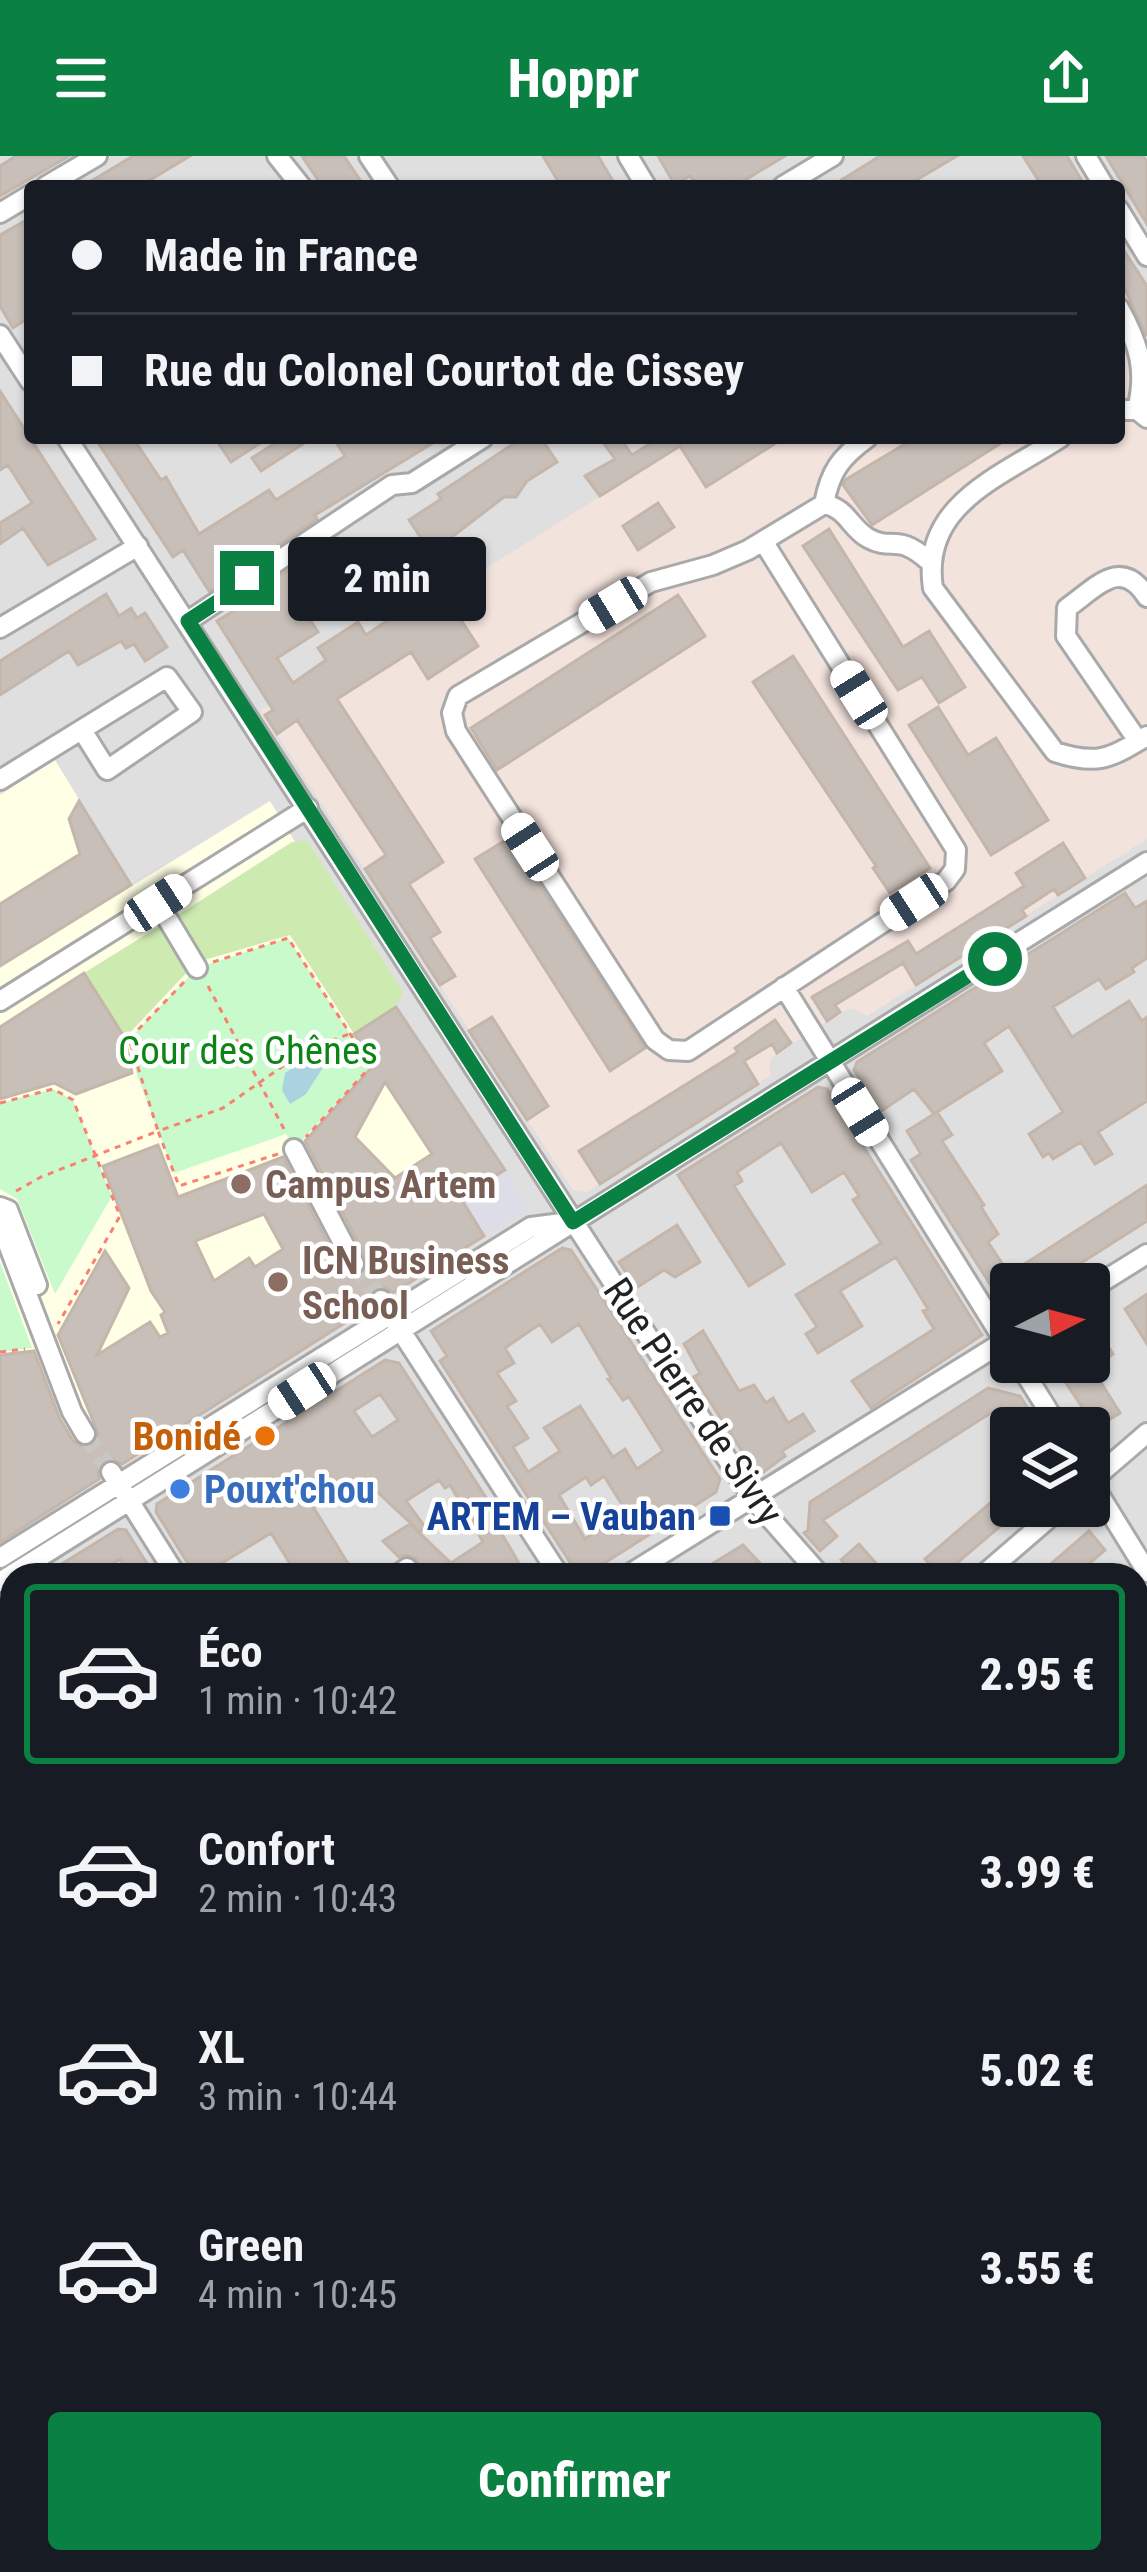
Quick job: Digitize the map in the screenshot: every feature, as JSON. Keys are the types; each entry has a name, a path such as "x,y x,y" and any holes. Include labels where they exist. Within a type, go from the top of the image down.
{"street":[{"path":"56,180 97,156"},
{"path":"277,156 296,180"},
{"path":"793,180 832,156"},
{"path":"1125,220 1147,256"},
{"path":"1125,319 1142,350 1146,369 1147,389 1134,412"},
{"path":"0,335 24,372"},
{"name":"Rue Pierre de Sivry","path":"71,444 753,1499 809,1563"},
{"path":"188,621 392,485 412,483 474,444"},
{"path":"824,504 827,482 839,459 859,444"},
{"path":"1051,444 955,507 938,534 929,561 933,588 1055,752 1081,760 1108,759 1142,738 1066,636 1065,622 1067,608 1110,578 1136,579 1147,597"},
{"path":"763,541 956,850 955,869 946,881 688,1051 669,1050 655,1040 456,731 452,713 458,696 651,583 713,565 824,504"},
{"path":"824,504 847,514 863,536 877,542 902,541 929,561"},
{"path":"0,628 138,546"},
{"path":"0,780 167,677 193,712 107,770 82,730"},
{"path":"0,1001 308,808"},
{"path":"0,1558 114,1478 390,1314 573,1222 1147,862"},
{"path":"158,903 197,968"},
{"path":"784,987 990,1313"},
{"path":"294,1149 354,1264"},
{"path":"6,1202 38,1286"},
{"path":"0,1223 71,1412 86,1434"},
{"path":"1110,1277 1147,1254"},
{"path":"30,1563 129,1501 390,1314"},
{"path":"390,1314 551,1563"},
{"path":"648,1563 990,1355"},
{"path":"1110,1464 1147,1433"},
{"path":"114,1478 168,1563"},
{"path":"1110,1513 1141,1563"},
{"path":"997,1563 1039,1527"}],"path":[{"path":"288,938 370,1066 294,1149 179,1186 129,1040 197,968 288,938"},
{"path":"197,968 294,1149"},
{"path":"6,1202 41,1177 223,1108 306,1050 352,1034"},
{"path":"0,1103 53,1089 74,1100 120,1216 46,1346 0,1352"}],"shaded area":[{"path":"0,156 1147,156 1147,1563 0,1563"},
{"path":"1125,253 1147,289 1147,839 867,1016 853,1008 840,1012 773,1057 771,1075 587,1192 573,1190 261,710 683,444 1125,444"},
{"name":"Campus Artem","path":"55,760 132,886 270,801 396,1007 505,1170 460,1197 484,1236 0,1542 0,795"},
{"path":"505,1170 529,1208 484,1236 460,1198"}],"green space":[{"path":"307,840 403,992 396,1007 354,1034 290,935 201,961 175,917 292,842"},
{"path":"163,924 191,968 125,1038 84,973"},
{"name":"Cour des Chênes","path":"288,938 371,1066 294,1149 286,1134 174,1173 137,1075 129,1039 197,968"},
{"path":"53,1089 73,1100 112,1196 55,1294 17,1199 0,1189 0,1103"},
{"path":"0,1262 32,1348 0,1352"}],"water":[{"path":"317,1053 322,1069 306,1094 290,1104 282,1090 285,1073"}],"building":[{"path":"16,156 69,156 0,196 0,166"},
{"path":"133,156 190,156 150,180 93,180"},
{"path":"302,156 344,156 360,180 318,180"},
{"path":"543,156 598,156 612,180 557,180"},
{"path":"658,156 785,156 745,180 693,180 690,176 672,180"},
{"path":"880,156 957,156 916,180 842,180"},
{"path":"1023,156 1067,156 1081,180 1038,180"},
{"path":"1106,156 1143,156 1147,162 1147,224 1125,180"},
{"path":"24,221 24,321 13,328 0,306 0,235"},
{"path":"1125,252 1147,286 1147,336 1125,290"},
{"path":"0,391 24,428 24,444 34,444 95,539 48,565 23,528 0,544 0,523 32,503 8,465 0,470"},
{"path":"99,444 137,444 161,480 166,477 199,534 269,490 276,500 345,456 337,444 431,444 315,515 317,519 209,591 183,550 173,557"},
{"path":"219,444 259,444 231,462"},
{"path":"274,444 303,444 261,471 252,458"},
{"path":"513,444 545,444 557,462 527,481 516,497 504,497 431,553 409,520 441,499 438,494"},
{"path":"604,444 624,444 632,455 649,444 774,444 706,487 680,446 600,496 585,476 615,459"},
{"path":"905,444 1000,444 872,525 843,485"},
{"path":"658,503 674,527 638,550 623,526"},
{"path":"829,529 903,647 929,631 965,687 939,703 922,677 898,690 803,546"},
{"path":"356,546 379,580 336,606 330,597 306,613 318,632 277,658 293,683 326,660 318,648 358,622 366,635 400,612 390,596 439,565 449,579 441,583 441,589 478,646 428,679 411,652 337,699 443,862 409,884 440,932 430,938 455,976 440,985 365,869 386,855 297,720 277,734 265,715 273,710 217,621 266,591 263,587 292,568 305,587 347,561 343,555"},
{"path":"106,594 119,616 131,608 137,618 145,613 167,647 145,661 134,644 126,648 121,641 78,665 69,651 0,695 0,661"},
{"path":"678,595 705,636 497,770 471,728"},
{"path":"793,656 930,868 890,893 753,682"},
{"path":"938,707 968,755 996,738 1048,820 991,855 909,725"},
{"path":"79,801 131,885 0,966 0,904 80,854 69,819"},
{"path":"509,838 645,1048 610,1071 475,859"},
{"path":"1063,843 1085,878 1058,895 1054,889 1022,910 1026,916 916,985 903,963 835,1005 840,1012 827,1021 812,997 908,941 916,954 1024,886 1016,873"},
{"path":"1125,893 1135,908 1147,901 1147,958 1106,989 1099,979 1053,1007 1072,1037 1129,1001 1142,1021 1147,1017 1147,1101 1098,1132 1112,1154 1095,1164 1081,1142 1053,1159 1049,1153 1043,1157 1029,1134 1063,1112 1009,1026 984,1043 1002,1071 937,1112 952,1135 942,1141 998,1234 988,1242 1002,1263 990,1263 990,1284 911,1160 921,1154 907,1131 934,1114 914,1089 880,1112 854,1070 857,1062"},
{"path":"84,973 125,1038 132,1073 76,1094 54,1083 0,1099 0,1027"},
{"path":"396,1007 505,1170 460,1197 484,1236 393,1293 375,1288 369,1295 370,1307 122,1464 103,1461 99,1479 0,1542 0,1355 34,1351 60,1419 74,1442 86,1447 96,1442 98,1433 58,1335 105,1251 129,1288 97,1355 150,1322 160,1337 168,1333 161,1315 165,1312 151,1291 103,1166 158,1145 178,1197 283,1157 342,1270 352,1277 361,1275 366,1258 305,1141 374,1065 354,1034","holes":["385,1082 432,1154 395,1178 355,1137","264,1214 283,1249 255,1267 249,1258 214,1281 195,1241"]},
{"path":"492,1017 548,1106 527,1120 469,1031"},
{"path":"775,1020 791,1043 777,1053 772,1044 744,1061 758,1084 600,1184 579,1151 738,1052 735,1048"},
{"path":"818,1087 827,1089 982,1335 871,1408 852,1381 934,1329 923,1311 928,1309 896,1257 840,1291 862,1326 818,1353 806,1334 817,1327 796,1295 881,1243 853,1200 859,1196 844,1172 812,1192 781,1143 737,1172 742,1181 734,1186 784,1264 749,1286 678,1175"},
{"path":"1147,1185 1147,1221 1081,1263 1026,1263"},
{"path":"677,1225 700,1262 675,1277 664,1270 636,1288 619,1262"},
{"path":"562,1248 571,1250 720,1479 716,1492 605,1563 570,1563 440,1361 447,1356 431,1331","holes":["540,1324 552,1342 579,1324 608,1379 623,1400 629,1397 663,1451 637,1469 625,1449 613,1457 580,1406 544,1428 560,1451 528,1472 513,1447 528,1438 507,1406 516,1401 497,1373 514,1363 505,1348","604,1476 626,1511 585,1539 559,1495 586,1477 591,1485"]},
{"path":"1147,1294 1147,1344 1125,1309"},
{"path":"703,1331 739,1391 754,1385 766,1403 773,1398 788,1423 803,1414 814,1431 782,1451 785,1456 758,1476 694,1377 700,1373 684,1344"},
{"path":"385,1360 399,1363 505,1527 500,1531 519,1563 451,1563 483,1542 450,1485 445,1488 439,1480 406,1501 425,1527 420,1532 371,1486 345,1501 335,1484 309,1500 348,1563 290,1563 271,1533 222,1563 188,1563 156,1512 157,1504","holes":["380,1394 398,1420 372,1437 354,1411"]},
{"path":"1066,1383 1101,1383 1120,1413 1110,1419 1110,1407 1082,1407"},
{"path":"988,1388 1020,1396 1027,1407 990,1407 990,1413 823,1520 837,1536 820,1551 804,1533 810,1502"},
{"path":"990,1503 990,1527 999,1527 957,1563 925,1559"},
{"path":"410,1524 451,1563 417,1563 407,1555 399,1557 383,1541"},
{"path":"118,1529 126,1530 147,1563 120,1559 63,1563"},
{"path":"1089,1531 1105,1550 1090,1563 1052,1563"},
{"path":"859,1544 876,1563 844,1563 841,1560"},
{"path":"743,1545 759,1562 757,1563 714,1563"}],"tunnel":[{"path":"354,1264 381,1300"},
{"path":"85,1434 111,1472"}],"place":[{"name":"Campus Artem","path":"241,1184"},
{"name":"ICN Business School","path":"278,1282"},
{"name":"Bonidé","path":"265,1436"},
{"name":"Pouxt'chou","path":"180,1489"},
{"name":"ARTEM – Vauban","path":"720,1516"}],"route":[{"path":"247,578 188,621 573,1222 995,959"}]}
